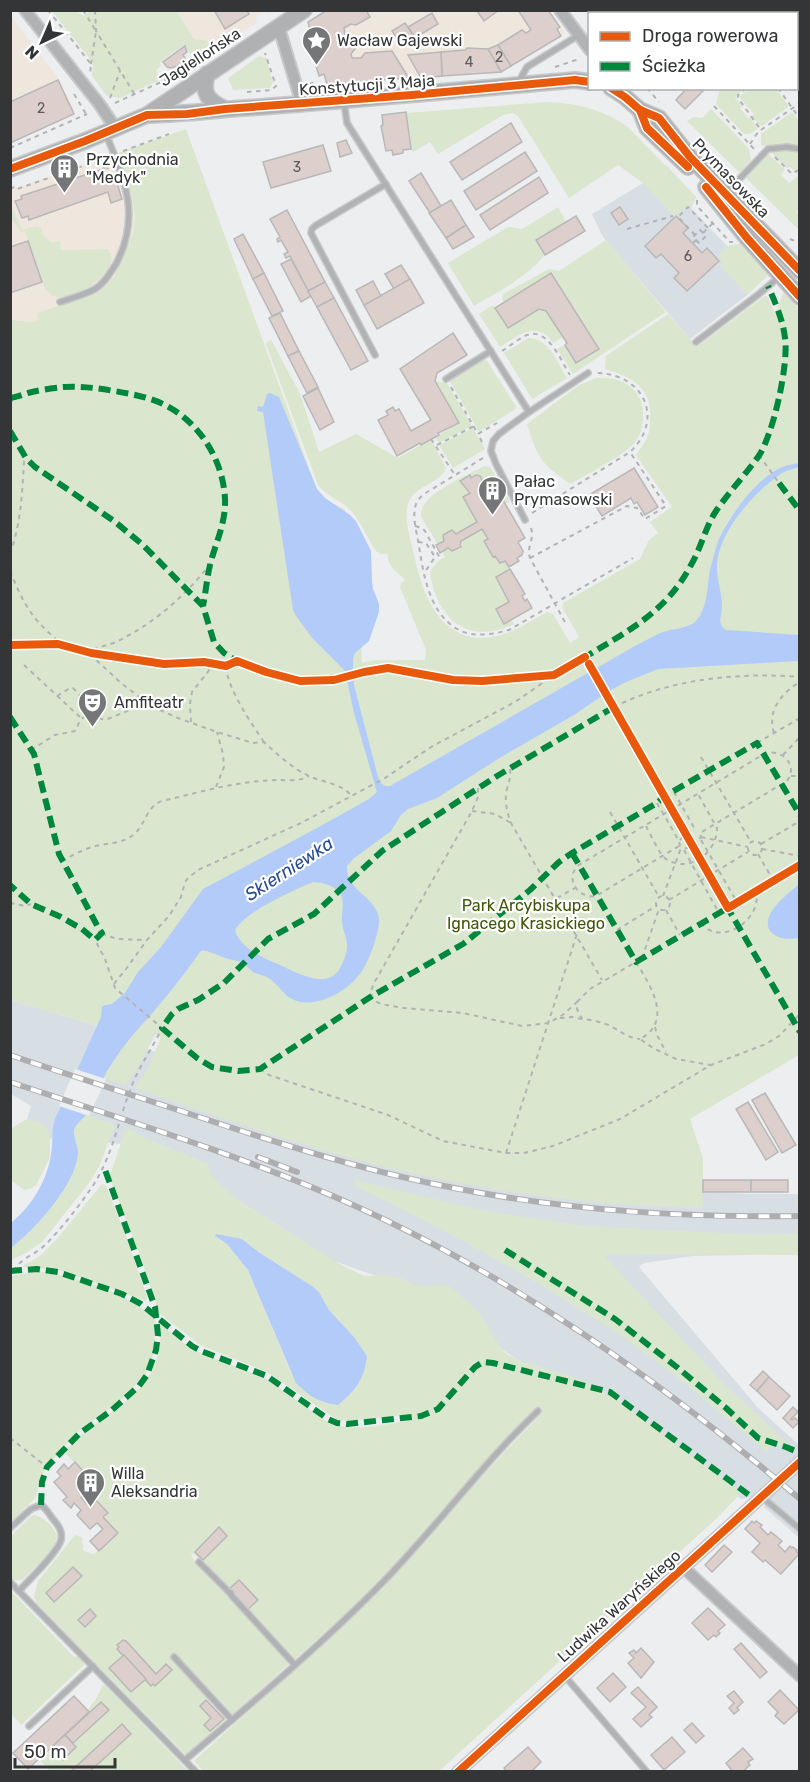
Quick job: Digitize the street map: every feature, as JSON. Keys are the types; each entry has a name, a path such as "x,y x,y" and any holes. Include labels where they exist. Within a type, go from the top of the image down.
{"street":[{"path":"25,10 100,105 111,131"},
{"name":"Jagiellońska","path":"147,115 304,10"},
{"path":"560,10 579,35 586,52"},
{"path":"279,28 302,104"},
{"path":"207,74 205,88 209,100 225,109"},
{"name":"Konstytucji 3 Maja","path":"147,115 188,114 575,80 588,82"},
{"name":"Prymasowska","path":"614,90 625,96 640,110 659,118 690,157 798,267"},
{"name":"Prymasowska","path":"640,110 647,128 706,186 747,238 800,297"},
{"path":"10,169 147,115"},
{"path":"780,276 798,267"},
{"name":"Ludwika Waryńskiego","path":"458,1772 800,1462"},
{"path":"683,1567 800,1676"}],"lane":[{"path":"517,85 527,67 579,35"},
{"path":"344,101 347,123 529,412"},
{"path":"60,302 103,283 120,256 128,232 130,216 126,189 114,154 111,131"},
{"path":"725,194 768,149 789,147 800,149"},
{"path":"375,355 311,233 312,229 387,184"},
{"path":"696,342 780,276"},
{"path":"447,379 491,351"},
{"path":"527,518 496,464 491,451 493,441 529,412 588,373"},
{"path":"185,1760 296,1665 382,1583 538,1411"},
{"path":"762,1496 800,1529"},
{"path":"10,1528 31,1509 41,1505 60,1527 61,1533 60,1544 19,1591"},
{"path":"199,1562 231,1593 296,1665"},
{"path":"10,1582 196,1772"},
{"path":"174,1657 232,1720"},
{"path":"29,1725 93,1666"},
{"path":"564,1675 647,1772"}],"path":[{"path":"48,10 91,64"},
{"path":"83,10 135,95"},
{"path":"90,79 96,31 95,10"},
{"path":"240,93 271,90 278,86 266,54 261,52"},
{"path":"549,68 576,60 586,52"},
{"path":"120,71 111,97 107,100 114,104 189,69"},
{"path":"309,84 315,82"},
{"path":"744,90 738,98 761,130"},
{"path":"779,90 800,119"},
{"path":"750,144 761,130 800,102"},
{"path":"714,106 761,155"},
{"path":"10,148 87,114"},
{"path":"10,189 14,187 17,189 107,158 169,134"},
{"path":"768,149 792,174 800,169"},
{"path":"107,158 113,176 110,177 106,164 103,165 108,181 110,180"},
{"path":"695,235 678,217 688,207 708,228"},
{"path":"627,229 673,216"},
{"path":"703,233 713,224"},
{"path":"700,230 706,236 699,243 694,242 695,235 700,230"},
{"path":"501,351 525,336 539,334 553,347 571,377 602,373"},
{"path":"447,379 484,445"},
{"path":"10,404 14,398"},
{"path":"478,434 498,422"},
{"path":"437,445 474,426"},
{"path":"432,439 455,475"},
{"path":"530,558 627,506 637,508 645,519 666,506 630,452"},
{"path":"759,455 779,483"},
{"path":"10,554 19,524 26,458"},
{"path":"527,518 533,535 528,548 530,558 566,624"},
{"path":"415,526 422,528 441,560"},
{"path":"418,542 426,543 435,550"},
{"path":"423,571 434,560 435,550"},
{"path":"461,632 493,634 509,630 633,558"},
{"path":"210,563 164,613 120,640 95,649 91,653 100,665 144,702 191,723 254,742 264,742"},
{"path":"10,571 22,601 35,620 56,639 58,644"},
{"path":"191,723 192,692 214,664"},
{"path":"24,665 82,719"},
{"path":"226,666 228,679 242,708 264,742 283,760 309,776 337,786 351,795"},
{"path":"114,984 147,940 169,916 181,897 185,882 198,870 303,822 385,778 431,747 514,702 554,675"},
{"path":"614,707 654,690 692,681 745,677 800,677"},
{"path":"774,733 771,718 776,703 788,690 800,682"},
{"path":"57,696 73,688 88,705 92,716"},
{"path":"31,750 55,735 75,731 85,716 105,720 140,706 144,702"},
{"path":"756,743 800,718"},
{"path":"216,787 224,767 218,732"},
{"path":"783,754 800,737"},
{"path":"767,753 783,754 790,765 791,776 782,786 716,824 700,836 693,846 681,847 663,856 597,896 589,897 575,888 572,877 575,868 767,753"},
{"path":"701,757 751,842"},
{"path":"510,769 511,777 506,800 511,823 603,981"},
{"path":"62,861 92,847 131,837 156,803 216,787 264,781 299,780 309,776"},
{"path":"791,776 800,776"},
{"path":"478,788 478,797 472,811 374,984 371,991 375,1001 404,1008 463,1013 522,1026 549,1023 557,1019 590,989 636,962 657,1001 655,1027 667,1053"},
{"path":"674,792 737,902"},
{"path":"646,825 663,856 675,863 685,864 700,859 708,852 717,833 716,824 698,794"},
{"path":"657,802 719,913"},
{"path":"472,811 495,814 511,823"},
{"path":"610,812 659,897"},
{"path":"761,844 800,821"},
{"path":"680,841 686,834 696,831"},
{"path":"700,836 748,847"},
{"path":"757,841 761,844 762,849 758,854 753,855 748,852 751,842 757,841"},
{"path":"663,896 681,847"},
{"path":"762,849 800,856"},
{"path":"669,900 748,852"},
{"path":"758,854 773,880"},
{"path":"556,899 575,888"},
{"path":"701,922 705,928 712,931 723,932 739,927 755,909 756,891"},
{"path":"642,958 658,908 656,900 663,896 669,900"},
{"path":"506,1153 589,897"},
{"path":"666,910 669,900"},
{"path":"10,903 26,906 31,904"},
{"path":"617,930 658,908 666,910 680,935"},
{"path":"102,933 119,939 147,940"},
{"path":"14,1271 20,1263 35,1254 53,1236 77,1207 104,1167 133,1083 162,1028 117,990 95,940"},
{"path":"577,1002 577,1009 582,1019"},
{"path":"260,1069 269,1075 388,1115 443,1141 506,1153 524,1153 587,1133 620,1119 711,1065 766,1044 779,1036 800,1014"},
{"path":"557,1019 573,1017 601,1023 631,1038 640,1039 676,1059 711,1065"},
{"path":"640,1039 648,1035 655,1027"},
{"path":"10,1438 48,1467"}],"shaded area":[{"path":"327,10 548,11 565,33 501,72 327,84 324,74 319,76 307,35 311,33 308,22"},
{"path":"177,11 275,11 269,14 263,12 255,18 257,23 211,51 209,42 194,39"},
{"path":"10,15 59,79 74,110 11,142"},
{"path":"118,153 135,215 133,234 114,277 95,293 37,313 39,319 32,322 11,320 10,190"},
{"path":"666,165 696,197 691,208 727,246 740,244 769,274 747,295 690,339 603,237 592,214 644,184"},
{"path":"11,1000 95,1025 134,1045 264,1087 654,1190 799,1194 799,1250 743,1255 693,1256 644,1263 639,1267 759,1409 799,1445 799,1538 764,1507 766,1503 758,1496 741,1499 610,1399 551,1382 409,1288 334,1261 231,1196 122,1144 42,1138 27,1119 31,1106 11,1094"}],"green space":[{"path":"52,11 75,11 84,16 90,11 177,11 194,39 209,42 211,51 196,61 184,45 160,62 161,66 156,70 159,76 158,81 120,98 107,96 92,76 93,63"},
{"path":"259,56 266,58 273,82 270,88 233,90 228,78"},
{"path":"720,90 743,90 735,97 742,106 740,108 748,118 750,117 757,129 750,134 744,134 716,104"},
{"path":"747,90 777,90 788,107 762,126 752,116 754,114 740,96"},
{"path":"548,102 590,108 628,127 696,197 691,208 688,205 675,217 643,183 618,165 569,198 518,116 513,113 503,115 438,154 430,142 413,152 411,149 407,113"},
{"path":"711,109 749,149 751,160 740,173 687,121 693,117 702,118"},
{"path":"791,113 799,122 799,147 789,144 761,146 761,134"},
{"name":"Park Arcybiskupa Ignacego Krasickiego","path":"186,129 320,498 344,509 357,531 362,663 374,660 425,660 426,650 400,587 405,580 391,565 388,554 376,551 351,510 324,492 318,485 267,342 271,340 273,343 300,394 319,452 356,434 398,458 431,439 446,468 439,478 411,497 407,517 408,532 419,575 431,605 440,618 451,628 464,635 479,638 510,632 547,612 553,614 570,643 579,637 562,607 563,603 640,559 649,540 658,533 650,522 672,507 636,455 649,432 648,400 644,392 632,380 605,369 606,356 668,314 697,347 765,296 768,297 775,314 784,291 800,310 799,1055 690,1119 703,1158 703,1208 621,1204 498,1190 378,1165 316,1148 134,1088 147,1070 161,1037 156,1034 125,1085 103,1078 141,1024 95,1025 11,1000 11,320 32,322 38,320 37,313 95,293 106,286 114,277 133,234 135,215 118,153"},
{"path":"788,150 799,153 799,167 795,171 790,167 786,168 772,153 772,151"},
{"path":"768,154 785,169 781,175 789,183 798,176 799,171 799,209 796,212 799,217 799,230 746,178"},
{"path":"10,202 22,230 40,227 44,236 51,243 60,241 61,250 108,249 111,259 108,268 92,285 80,291 69,296 51,295 39,276 25,231 21,232 12,219"},
{"path":"558,207 566,222 537,240 545,255 521,277 474,306 448,263 506,228 522,229"},
{"path":"606,240 666,312 573,374 557,349 565,345 576,363 599,348 552,273 504,303 502,297 503,294 549,269 559,271"},
{"path":"740,244 769,274 747,295 720,265 723,262 718,256 728,246"},
{"path":"493,305 508,328 539,309 546,311 563,337 553,343 540,332 527,332 500,347 479,314"},
{"path":"529,338 536,339 548,347 567,378 532,399 504,353"},
{"path":"483,360 487,361 517,408 479,432 450,381"},
{"path":"596,378 619,380 633,389 642,404 642,427 635,442 623,453 570,484 541,459 527,424 579,385"},
{"path":"435,381 447,383 472,426 439,443 435,437 459,423"},
{"path":"473,428 485,449 453,468 439,445"},
{"path":"484,466 490,467 510,502 506,503 492,481 485,485 480,476 476,475 471,478 470,475 460,481 470,493 463,497 477,522 456,534 444,537 444,541 437,544 422,518 422,508 428,500 446,486"},
{"path":"482,529 487,539 484,541 493,557 495,556 500,563 505,561 510,569 496,577 509,602 496,610 504,624 512,620 514,624 482,632 469,630 457,624 447,615 433,589 430,572 437,562 445,557 442,552 448,548 453,551 460,547 461,541"},
{"path":"86,1115 115,1125 99,1167 42,1242 11,1260 11,1248 23,1238 76,1139 73,1131"},
{"path":"27,1119 42,1124 48,1130 50,1157 36,1185 24,1190 11,1180 10,1129"},
{"path":"126,1128 208,1164 213,1178 237,1200 343,1266 365,1276 388,1275 412,1284 451,1287 478,1312 503,1351 508,1355 579,1379 612,1396 741,1493 716,1519 439,1771 204,1772 194,1761 381,1590 476,1482 542,1413 541,1408 536,1408 527,1416 409,1550 349,1611 295,1659 229,1589 191,1553 194,1561 226,1592 290,1663 231,1716 171,1653 172,1657 208,1697 200,1706 211,1718 204,1725 210,1731 225,1720 186,1755 37,1604 34,1597 38,1581 75,1535 82,1537 83,1550 94,1554 118,1533 103,1517 108,1512 95,1498 87,1504 81,1498 95,1484 64,1452 81,1435 128,1399 148,1378 159,1351 160,1323 200,1353 265,1378 335,1425 366,1427 406,1421 404,1415 346,1421 336,1419 267,1372 200,1345 159,1313 110,1175","holes":["217,1238 242,1239 319,1292 329,1310 354,1337 291,1372 248,1270 227,1244"]},
{"path":"354,1180 485,1211 583,1226 760,1235 799,1233 799,1255 611,1254 605,1257 721,1381 797,1452 774,1443 767,1452 679,1379 624,1338 491,1257 354,1185"},
{"path":"102,1184 106,1186 126,1236 145,1291 146,1301 58,1270 23,1267 40,1256 57,1239"},
{"path":"38,1271 84,1281 142,1308 155,1318 155,1350 146,1374 119,1402 78,1432 45,1468 35,1498 11,1522 11,1276"},
{"path":"33,1515 42,1518 50,1525 57,1536 56,1541 43,1559 22,1580 13,1580 10,1578 11,1536"},
{"path":"10,1590 74,1657 78,1656 84,1664 21,1725 11,1713"},
{"path":"103,1685 188,1771 50,1771 39,1759 52,1747 63,1759 76,1747 73,1743 109,1710 101,1702 89,1712 87,1711"}],"water":[{"name":"Skierniewka","path":"267,394 279,397 317,489 325,498 356,521 371,551 373,589 379,604 379,612 369,641 355,653 353,658 354,685 378,777 384,785 390,786 635,646 660,633 683,628 695,622 705,604 710,570 718,543 730,519 745,498 763,480 782,467 799,463 799,467 784,472 761,490 740,513 724,538 719,551 717,569 722,601 721,625 726,630 799,635 799,661 658,669 609,691 574,715 501,757 437,798 408,809 401,815 391,831 347,866 351,882 375,907 379,923 373,948 362,971 348,986 330,997 319,1001 299,1002 290,998 270,979 253,972 243,963 203,950 200,952 121,1050 104,1076 91,1107 74,1131 78,1153 70,1179 42,1218 11,1248 11,1223 34,1198 44,1179 51,1157 55,1119 101,1017 102,1007 112,1004 125,993 138,972 161,947 203,889 317,828 369,799 377,792 354,713 345,671 313,639 293,610 263,412 257,411 258,406 263,407","holes":["317,882 336,889 343,902 342,923 347,946 346,952 340,968 327,979 299,974 262,957 245,946 235,930 249,915 270,902"]},
{"path":"799,884 799,938 778,937 768,927 768,920 782,899"},
{"path":"216,1234 242,1239 312,1286 319,1292 329,1310 354,1337 367,1356 366,1364 358,1384 338,1405 315,1398 296,1383 248,1270 227,1244 215,1236"}],"pier":[{"path":"75,1069 106,1079 89,1116 59,1106"}],"building":[{"path":"214,10 247,10 249,14 225,29"},
{"path":"327,10 366,10 370,17 356,25 351,24 344,28 345,35 355,39 356,42 351,54 352,58 361,58 365,53 392,51 407,78 327,84 324,74 319,76 307,35 311,33 308,22"},
{"path":"478,10 499,10 484,21 477,11"},
{"path":"518,10 548,10 560,27 557,29 561,36 511,66 498,45 522,30 526,33 531,30"},
{"path":"432,13 438,24 415,38 408,27"},
{"path":"405,23 415,38 402,46 392,31"},
{"path":"498,45 511,66 501,72 488,49"},
{"path":"185,46 187,52 183,55 185,61 179,66 167,67 163,62"},
{"path":"467,48 488,49 501,72 442,76 441,52"},
{"path":"441,52 442,76 421,78 408,55"},
{"path":"58,80 74,114 10,143 10,102"},
{"path":"685,90 704,90 685,109 676,100"},
{"path":"406,112 411,149 393,155 392,150 386,151 381,126 383,125 382,115"},
{"path":"511,123 522,142 462,180 450,162"},
{"path":"346,140 352,153 340,157 337,143"},
{"path":"323,145 331,171 271,188 263,162"},
{"path":"525,152 537,171 476,210 464,191"},
{"name":"Przychodnia \"Medyk\"","path":"103,169 108,182 116,180 122,199 111,203 108,192 29,220 28,216 22,218 15,201 22,199 21,196"},
{"path":"421,173 441,206 430,213 409,181"},
{"path":"539,177 548,193 490,230 480,215"},
{"path":"451,200 466,225 446,238 429,213"},
{"path":"620,207 628,219 619,225 611,213"},
{"path":"287,210 325,282 308,291 290,256 286,258 284,254 288,252 281,240 278,242 277,239 280,237 270,219"},
{"path":"576,216 585,231 545,255 536,240"},
{"path":"676,216 688,228 683,233 702,253 707,248 719,261 687,291 674,278 679,273 661,254 656,258 645,246"},
{"path":"466,225 474,237 453,249 446,238"},
{"path":"243,234 264,273 253,279 234,239"},
{"path":"28,241 42,282 10,293 10,247"},
{"path":"291,259 311,296 301,302 281,264"},
{"path":"401,265 410,279 394,289 385,274"},
{"path":"264,273 283,311 272,316 253,279"},
{"path":"551,273 599,349 576,363 565,345 567,343 546,311 539,309 508,328 495,308"},
{"path":"410,279 424,303 377,329 364,305"},
{"path":"373,281 381,296 364,305 356,290"},
{"path":"325,282 334,298 317,307 308,291"},
{"path":"334,298 368,361 351,370 317,307"},
{"path":"280,313 299,351 288,356 269,318"},
{"path":"453,333 467,355 437,373 435,381 459,423 397,456 378,420 388,415 386,411 393,407 395,411 399,409 411,431 431,420 400,369"},
{"path":"299,351 318,387 307,393 288,356"},
{"path":"318,388 334,422 320,430 303,396"},
{"path":"634,468 658,507 645,515 637,502 634,504 631,498 602,516 589,495"},
{"name":"Pałac Prymasowski","path":"470,475 471,478 476,475 480,476 485,485 492,481 525,538 518,542 523,551 522,555 517,558 519,561 509,567 505,561 500,563 495,556 493,557 484,541 488,539 482,529 461,541 461,547 452,551 448,548 440,553 436,545 444,541 443,535 452,530 456,534 477,522 463,497 470,493 460,481"},
{"path":"510,569 525,594 522,596 525,601 527,599 532,608 504,624 496,609 509,602 496,577"},
{"path":"765,1093 796,1145 782,1153 752,1100"},
{"path":"748,1102 778,1152 766,1160 736,1109"},
{"path":"703,1180 751,1180 751,1192 703,1192"},
{"path":"751,1180 788,1180 788,1192 751,1192"},
{"path":"763,1371 769,1377 757,1391 750,1385"},
{"path":"769,1377 790,1396 777,1410 757,1391"},
{"path":"793,1407 798,1412 791,1419 795,1418 799,1422 793,1428 783,1418"},
{"name":"Willa Aleksandria","path":"75,1462 95,1484 81,1498 87,1504 94,1498 108,1513 103,1517 118,1533 99,1551 90,1541 103,1529 97,1523 90,1529 77,1515 81,1510 74,1503 71,1508 63,1500 67,1497 54,1482 61,1476 57,1472 64,1464 68,1469"},
{"path":"752,1521 762,1525 760,1527 768,1535 771,1532 782,1541 778,1545 785,1552 790,1546 797,1550 799,1554 781,1574 752,1552 760,1543 745,1529"},
{"path":"219,1527 227,1536 203,1560 195,1552"},
{"path":"724,1545 732,1552 712,1572 705,1565"},
{"path":"73,1567 82,1576 54,1602 46,1593"},
{"path":"239,1580 258,1600 248,1609 229,1589"},
{"path":"708,1608 725,1625 718,1631 720,1633 716,1637 714,1635 708,1640 692,1623"},
{"path":"90,1609 96,1616 85,1627 78,1620"},
{"path":"123,1640 156,1674 166,1664 172,1670 155,1686 153,1684 151,1686 117,1649 119,1647 117,1645"},
{"path":"741,1643 767,1672 760,1678 734,1649"},
{"path":"641,1648 654,1662 641,1678 628,1663 634,1658 629,1653 634,1650 636,1653"},
{"path":"124,1655 146,1679 131,1692 109,1668"},
{"path":"613,1673 626,1687 610,1702 597,1688"},
{"path":"638,1687 657,1707 649,1715 652,1717 641,1727 633,1719 646,1707 631,1693"},
{"path":"780,1690 799,1710 784,1724 775,1716 778,1712 768,1702"},
{"path":"734,1691 743,1702 734,1714 729,1708 734,1703 727,1696"},
{"path":"74,1696 89,1712 28,1769 13,1753"},
{"path":"206,1700 224,1719 210,1731 204,1725 211,1718 200,1706"},
{"path":"101,1702 109,1710 73,1743 65,1735"},
{"path":"692,1723 704,1736 696,1743 684,1730"},
{"path":"122,1724 131,1734 89,1772 70,1772"},
{"path":"65,1735 76,1747 63,1760 52,1747"},
{"path":"672,1737 685,1752 664,1770 651,1755"},
{"path":"528,1747 541,1762 531,1772 507,1772 504,1768"},
{"path":"743,1748 753,1759 748,1762 750,1765 742,1772 733,1772 726,1763"}],"railway":[{"path":"10,1055 243,1132 376,1171 444,1186 532,1201 620,1211 710,1216 800,1216"},
{"path":"10,1082 267,1170 351,1204 412,1233 472,1265 586,1336 695,1414 800,1499"},
{"path":"258,1157 297,1172"}],"marked path":[{"path":"582,659 644,620 669,596 691,565 716,511 764,447 779,399 786,350 782,325 768,286"},
{"path":"10,398 64,387 101,389 150,399 180,414 192,425 212,451 223,483 225,499 223,523 210,567 203,606"},
{"path":"10,431 26,458 35,467 114,521 143,545 203,606 214,642 224,653 238,662"},
{"path":"779,483 800,511"},
{"path":"614,707 497,776 382,851 314,914 268,939 224,983 198,1000 178,1009 162,1028 197,1058 212,1067 238,1071 260,1069 372,996 463,944 572,853 757,743 800,815"},
{"path":"10,717 34,754 59,854 102,933 95,940 82,929 61,917 31,904 10,885"},
{"path":"572,853 636,962 731,906"},
{"path":"726,905 800,1032"},
{"path":"41,1505 42,1482 47,1467 79,1434 112,1410 139,1386 147,1375 156,1350 158,1335 155,1307 104,1167"},
{"path":"505,1250 615,1319 678,1368 758,1438 800,1453"},
{"path":"10,1271 37,1269 58,1272 122,1294 141,1304 192,1346 267,1376 337,1423 347,1424 421,1416 438,1409 475,1367 483,1362 610,1392 749,1495"}],"cycle path":[{"path":"10,169 147,115 187,114 575,80 588,82"},
{"path":"614,90 640,110 659,118 690,157 800,271"},
{"path":"640,110 647,128 688,167"},
{"path":"706,187 747,238 800,297"},
{"path":"10,645 58,644 91,653 164,664 204,662 226,666 237,661 300,681 334,680 388,668 453,680 482,681 554,675 585,657"},
{"path":"589,664 728,908 800,865"},
{"path":"458,1772 800,1462"}],"place":[{"name":"Wacław Gajewski","path":"316,66"},
{"name":"Przychodnia \"Medyk\"","path":"65,194"},
{"name":"Pałac Prymasowski","path":"493,516"},
{"name":"Amfiteatr","path":"93,728"},
{"name":"Willa Aleksandria","path":"90,1508"}]}
